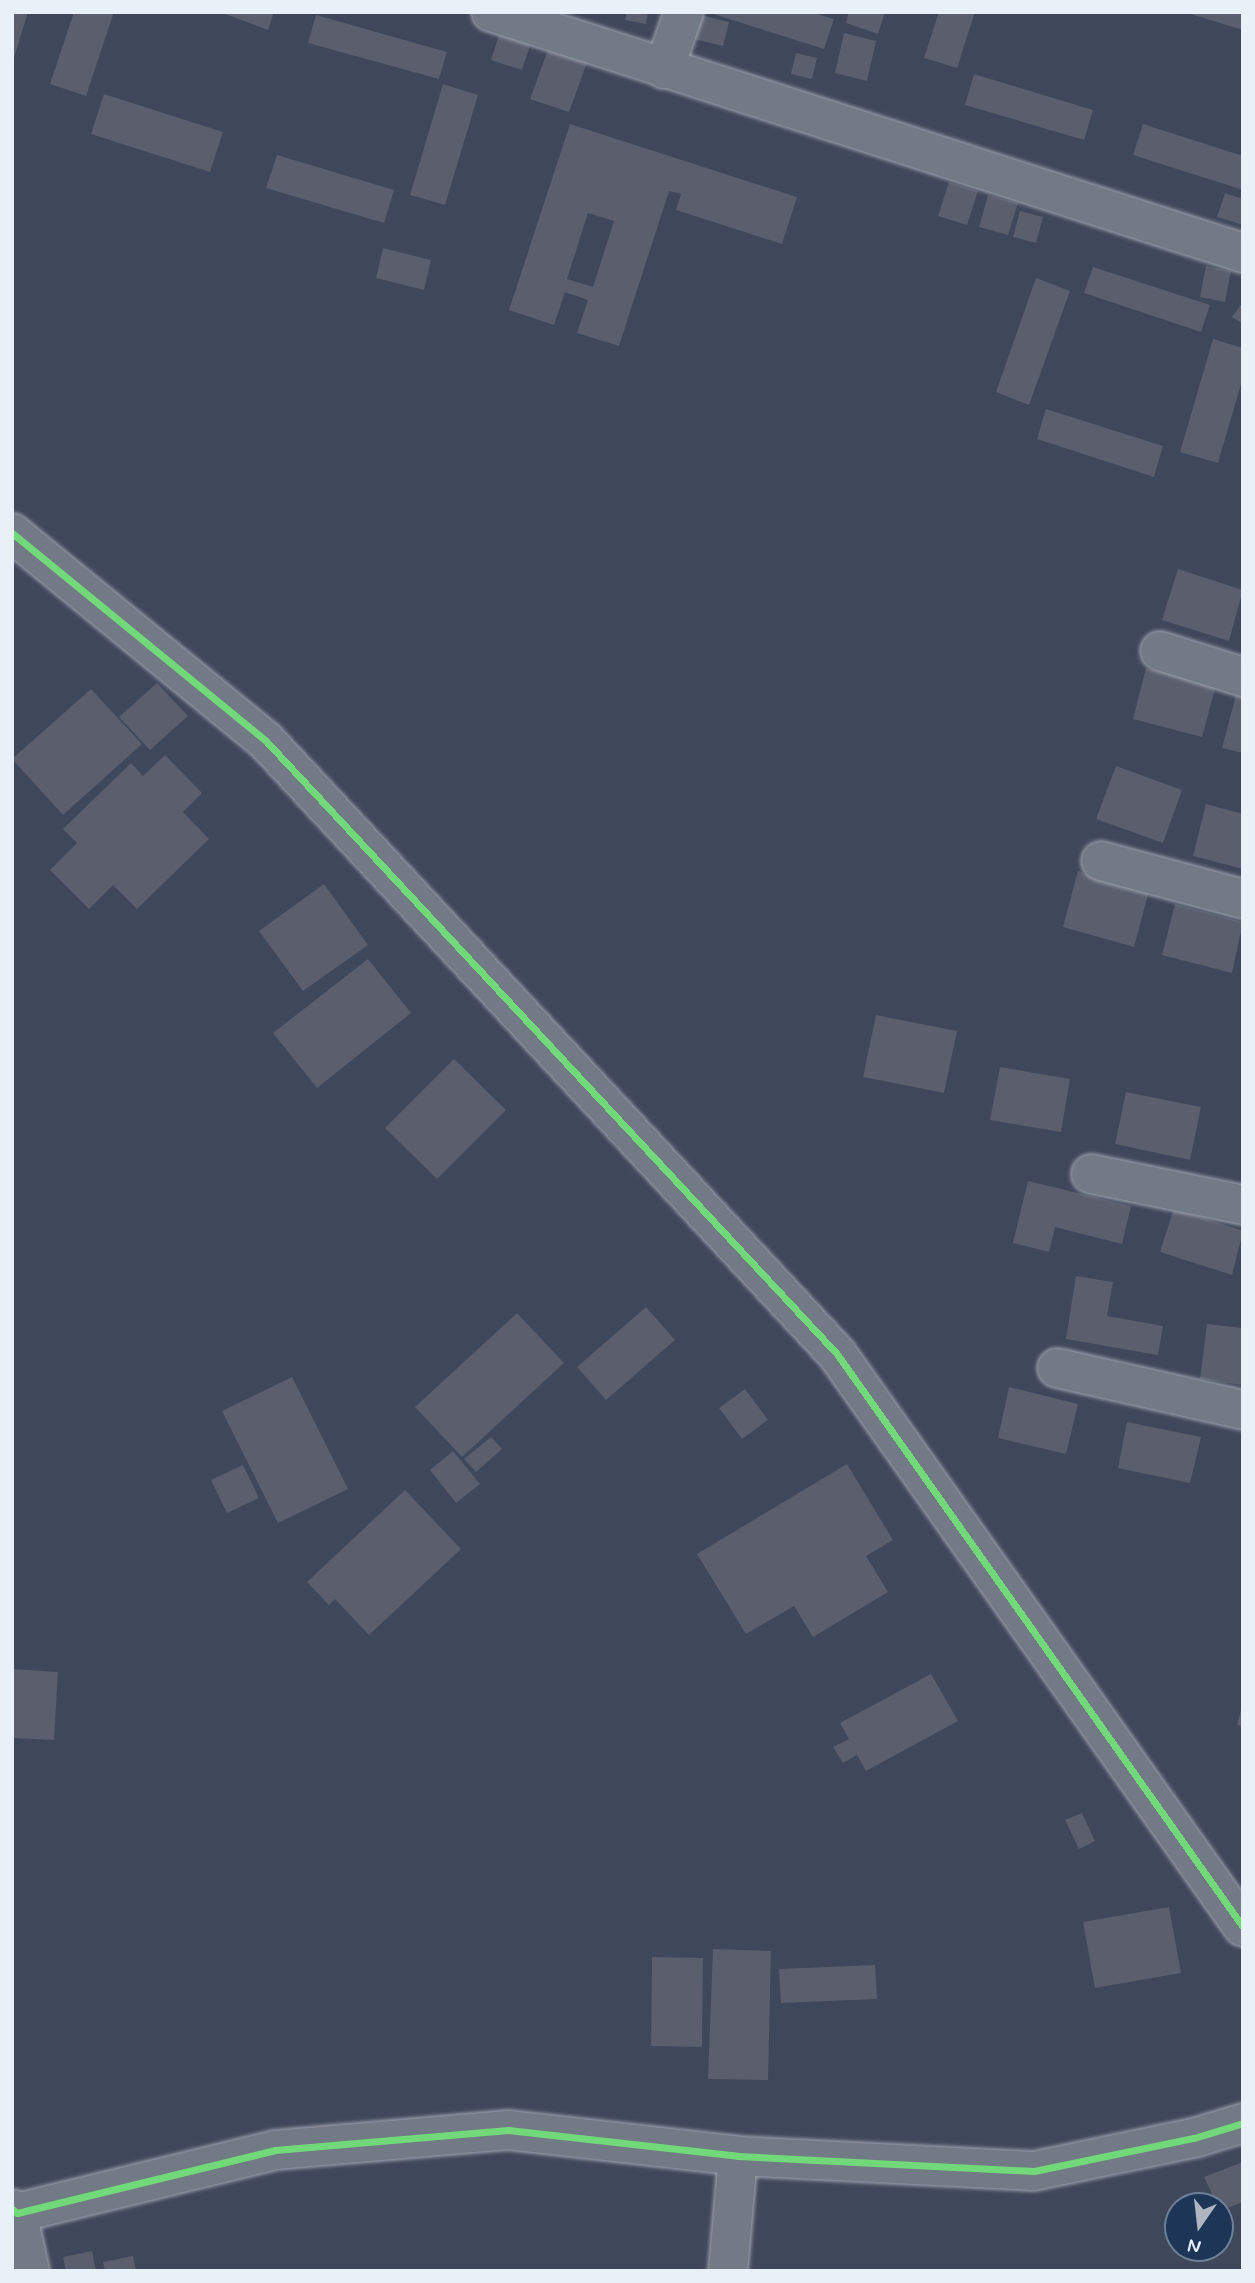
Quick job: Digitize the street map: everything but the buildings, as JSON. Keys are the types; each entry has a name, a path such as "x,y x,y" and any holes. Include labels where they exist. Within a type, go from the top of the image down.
{"street":[{"path":"491,12 1243,253"},
{"path":"664,69 684,12"},
{"path":"12,533 266,741 836,1354 1243,1927"},
{"path":"1160,651 1243,677"},
{"path":"1101,861 1243,898"},
{"path":"1091,1174 1243,1205"},
{"path":"1057,1368 1243,1410"},
{"path":"30,2271 15,2211 275,2150 509,2130 738,2156 1034,2171 1194,2138 1243,2123"},
{"path":"727,2271 738,2156"}],"cycle path":[{"path":"12,533 266,741 837,1354 1243,1927"},
{"path":"12,2209 17,2213 275,2150 508,2130 738,2156 1034,2171 1194,2138 1243,2123"}]}
